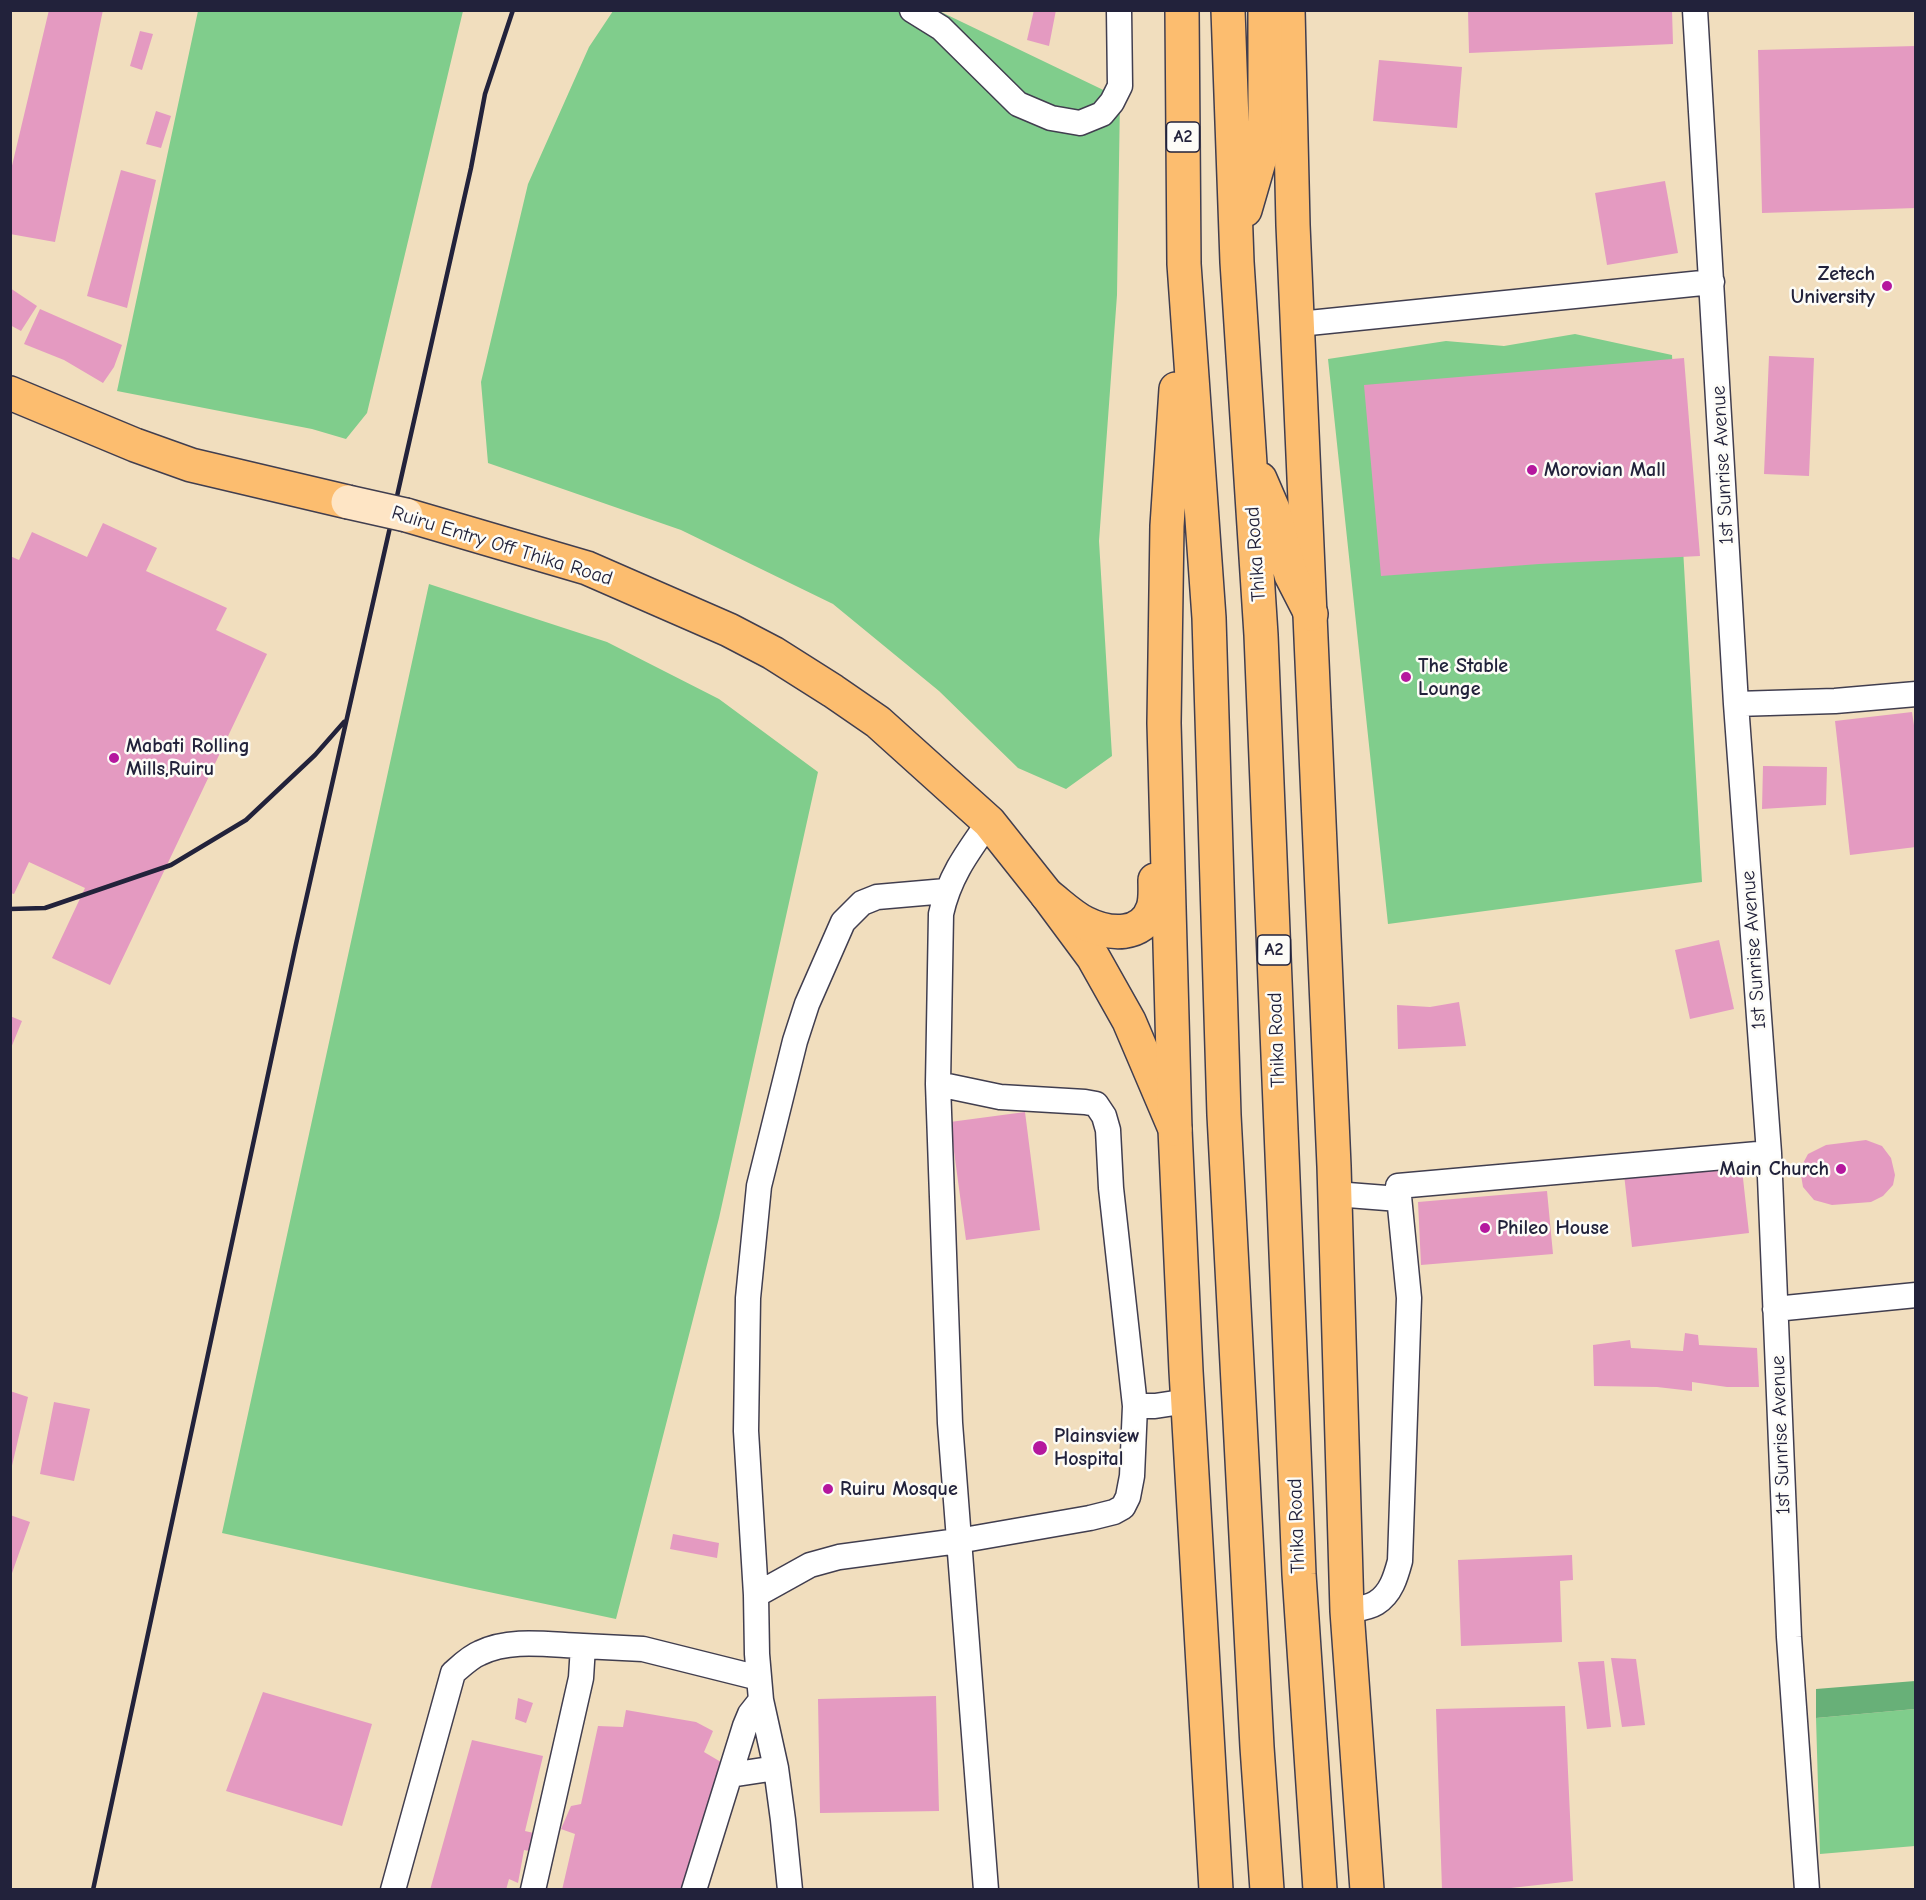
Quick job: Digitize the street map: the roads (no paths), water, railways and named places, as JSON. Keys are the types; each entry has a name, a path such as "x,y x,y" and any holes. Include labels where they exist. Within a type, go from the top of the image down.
{"main road":[{"name":"A2","path":"1182,10 1184,264 1209,618 1224,1115 1257,1747 1268,1890"},
{"name":"Thika Road","path":"1228,10 1236,240 1261,635 1299,1574 1320,1890"},
{"path":"1236,240 1265,141 1265,10"},
{"path":"1288,10 1293,225 1335,1194 1347,1611 1367,1890"},
{"path":"1047,895 1084,923 1116,933 1138,929 1148,919 1154,906 1164,723 1167,526 1184,264"},
{"name":"Ruiru Entry Off Thika Road","path":"10,393 135,445 191,465 406,515 587,568 729,630 773,653 879,722 988,822 1047,895"},
{"path":"1249,455 1273,509 1291,575 1311,615"},
{"path":"1164,723 1175,1129 1216,1890"},
{"path":"1047,895 1093,957 1130,1021 1175,1129"}],"street":[{"path":"912,10 941,28 1018,104 1051,118 1080,123 1102,114 1112,102 1120,86 1119,10"},
{"name":"1st Sunrise Avenue","path":"1695,10 1736,704 1769,1153 1789,1637 1807,1890"},
{"path":"1299,324 1712,282"},
{"path":"1736,704 1835,701 1916,694"},
{"path":"986,1890 950,1423 938,1084 941,914 946,891 988,822"},
{"path":"790,1890 776,1768 760,1689 746,1431 747,1298 759,1186 795,1041 807,1004 843,922 862,903 877,897 946,891"},
{"path":"756,1595 810,1565 839,1557 1090,1518 1123,1508 1128,1497 1132,1476 1135,1406 1111,1188 1108,1130 1104,1116 1096,1104 1084,1101 1065,1102 1000,1097 938,1084"},
{"path":"1347,1611 1376,1603 1388,1591 1396,1578 1400,1561 1409,1298 1398,1186 1769,1153"},
{"path":"1335,1194 1399,1199"},
{"path":"1775,1309 1916,1295"},
{"path":"1135,1406 1155,1406 1188,1401"},
{"path":"393,1890 453,1673 477,1654 496,1646 518,1643 609,1646 643,1650 760,1689"},
{"path":"533,1890 581,1678 583,1646"},
{"path":"694,1890 745,1726 760,1689"},
{"path":"730,1775 776,1768"}],"railway":[{"path":"93,1890 296,944 471,168 485,94 513,10"},
{"path":"10,909 45,908 171,865 246,820 315,755 344,722"}],"place":[{"name":"Zetech University","path":"1887,286"},
{"name":"Morovian Mall","path":"1532,470"},
{"name":"The Stable Lounge","path":"1406,677"},
{"name":"Mabati Rolling Mills,Ruiru","path":"114,758"},
{"name":"Main Church","path":"1841,1169"},
{"name":"Phileo House","path":"1485,1228"},
{"name":"Plainsview Hospital","path":"1040,1448"},
{"name":"Ruiru Mosque","path":"828,1489"}]}
